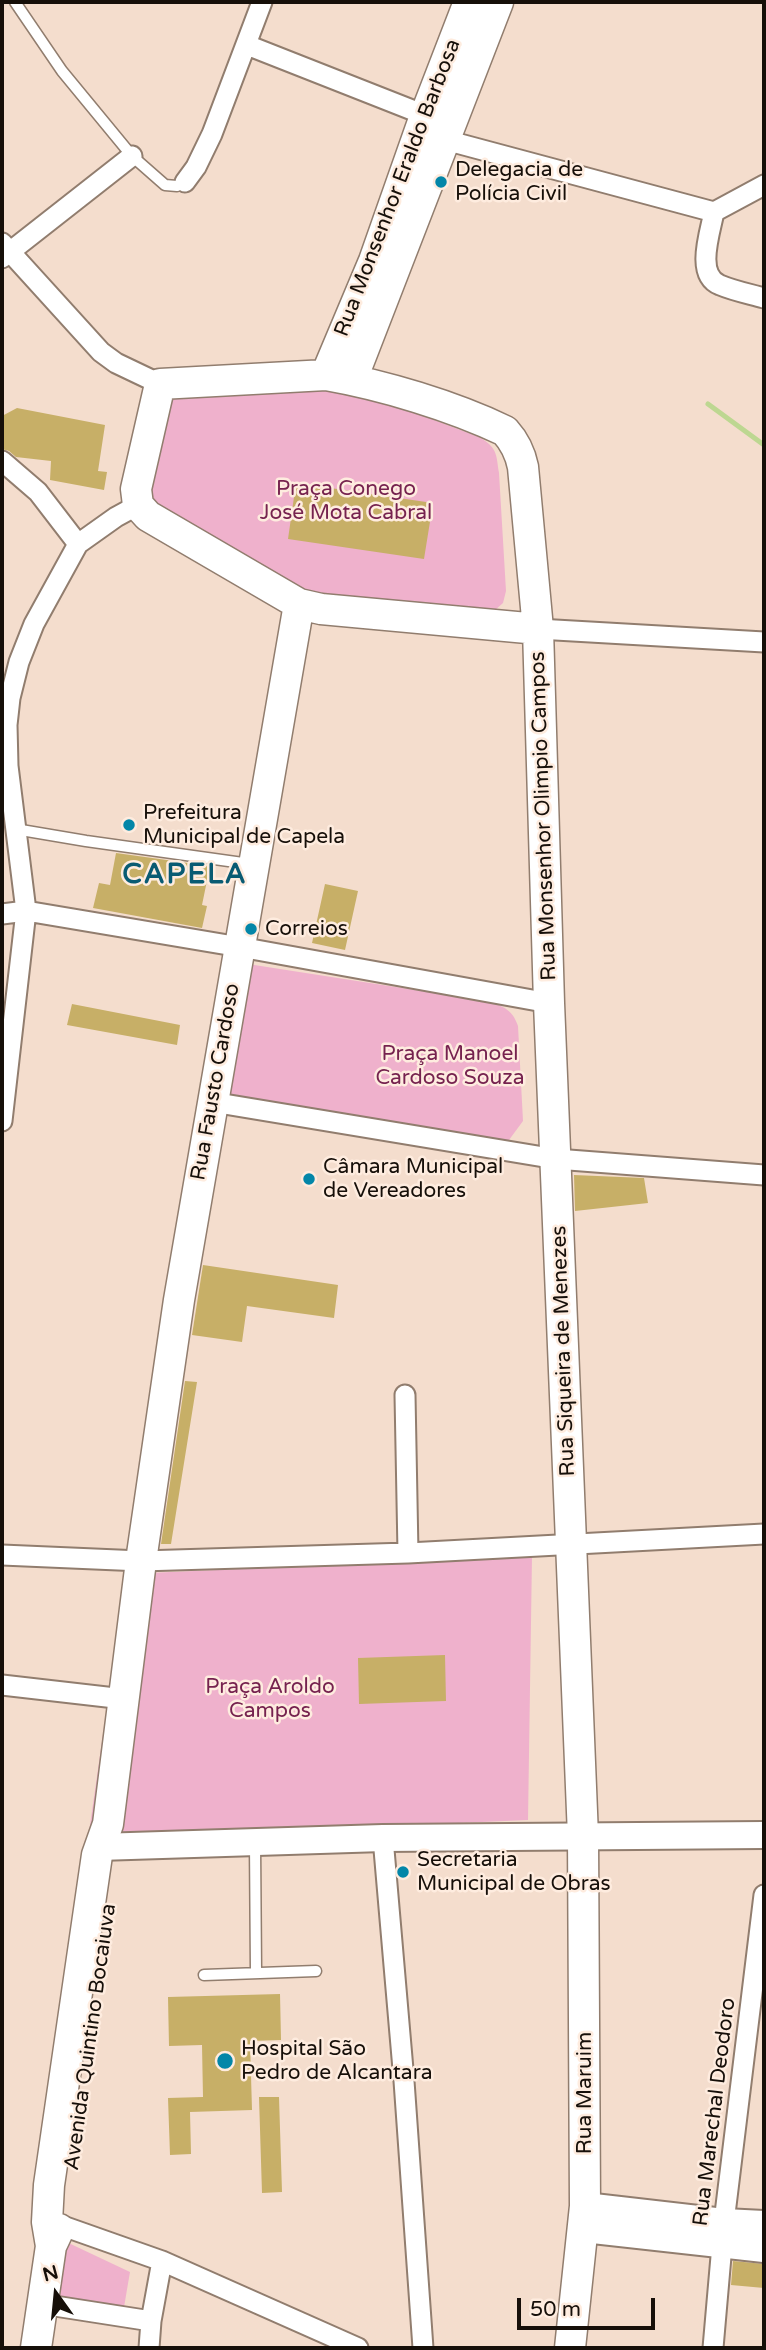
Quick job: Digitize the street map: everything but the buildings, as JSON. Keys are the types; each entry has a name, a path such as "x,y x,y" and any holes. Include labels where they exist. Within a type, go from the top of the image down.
{"main road":[{"name":"Rua Monsenhor Eraldo Barbosa","path":"435,128 469,2"},
{"name":"Rua Monsenhor Eraldo Barbosa","path":"339,377 374,261 435,128 498,2"},
{"path":"339,377 428,402 495,426 505,431 513,440 521,454 523,467 538,629 321,609 299,604 148,516 138,505 136,489 160,384 339,377"},
{"name":"Rua Fausto Cardoso","path":"141,1560 179,1300 299,604"},
{"name":"Rua Monsenhor Olimpio Campos","path":"538,629 549,1003"},
{"path":"549,1003 556,1159"},
{"name":"Rua Siqueira de Menezes","path":"556,1159 572,1544"},
{"path":"572,1544 583,1836"},
{"path":"108,1840 141,1560"},
{"name":"Rua Maruim","path":"570,2348 584,2218 583,1836"},
{"name":"Avenida Quintino Bocaiuva","path":"42,2304 53,2231 67,2201 108,1840"},
{"path":"36,2348 42,2304"}],"street":[{"path":"185,182 196,167 212,134 262,2"},
{"path":"247,45 435,128 714,212 764,185"},
{"path":"132,156 4,251 101,352 116,363 160,384"},
{"path":"714,212 706,265 709,276 718,285 764,298"},
{"path":"2,461 38,492 78,544"},
{"path":"2,1121 26,911 8,766 7,725 10,698 19,662 34,624 78,544 138,505"},
{"path":"538,629 764,642"},
{"path":"2,914 26,911 549,1003"},
{"path":"212,1102 556,1159 764,1175"},
{"path":"405,1395 408,1553"},
{"path":"2,1555 141,1560 408,1553 764,1534"},
{"path":"2,1685 124,1699"},
{"path":"108,1840 255,1843 764,1835"},
{"path":"383,1839 423,2348"},
{"name":"Rua Marechal Deodoro","path":"711,2344 764,1895"},
{"path":"584,2218 723,2234 764,2249"},
{"path":"723,2234 764,2224"},
{"path":"53,2231 162,2261 358,2348"},
{"path":"149,2348 162,2261"},
{"path":"42,2304 151,2321"}],"lane":[{"path":"15,2 62,71 132,156 165,185 177,186 185,182"},
{"path":"15,829 254,864"},
{"path":"255,1843 256,1973"},
{"path":"204,1975 316,1971"}],"green space":[{"name":"Praça Conego José Mota Cabral","path":"314,382 355,390 479,437 489,444 496,455 499,473 506,591 503,603 494,611 299,607 149,510 158,400 178,392"},
{"name":"Praça Manoel Cardoso Souza","path":"235,962 492,1002 501,1006 511,1013 518,1026 523,1121 509,1140 489,1143 227,1098"},
{"name":"Praça Aroldo Campos","path":"532,1556 528,1820 88,1839 126,1574"},
{"path":"41,2230 130,2272 123,2313 33,2296"}],"waterway":[{"path":"708,404 764,445"}],"place":[{"name":"Delegacia de Polícia Civil","path":"441,182"},
{"name":"Prefeitura Municipal de Capela","path":"129,825"},
{"name":"Correios","path":"251,929"},
{"name":"Câmara Municipal de Vereadores","path":"309,1179"},
{"name":"Secretaria Municipal de Obras","path":"403,1872"},
{"name":"Hospital São Pedro de Alcantara","path":"225,2061"}],"district":[{"name":"CAPELA","path":"185,876"}]}
